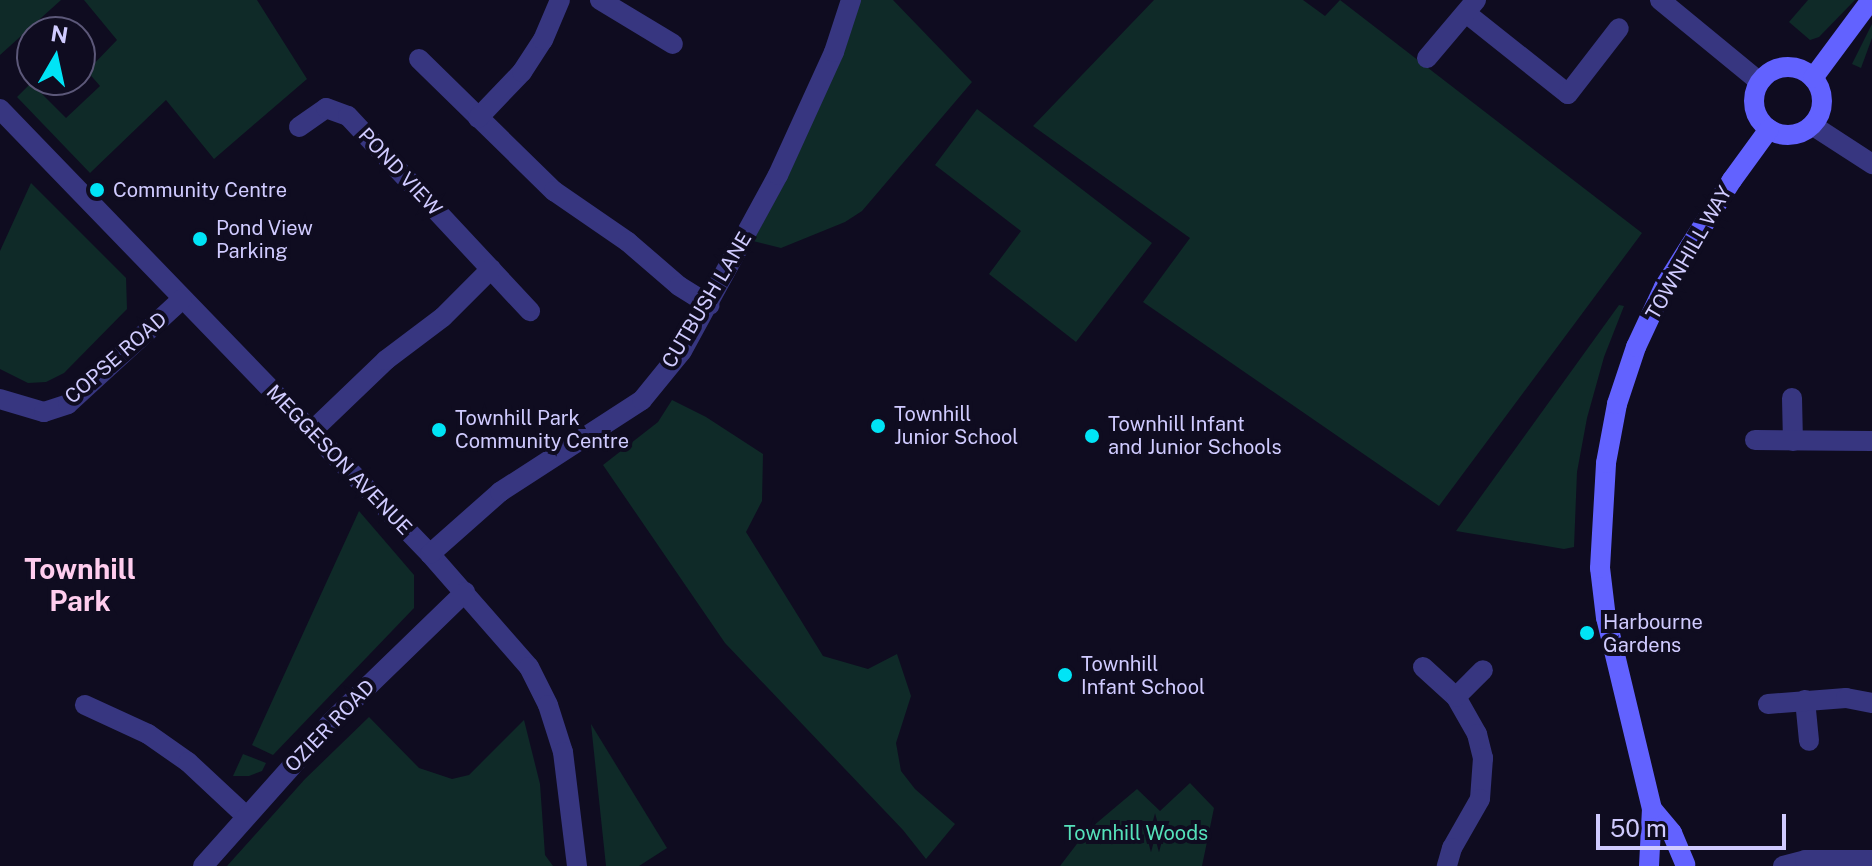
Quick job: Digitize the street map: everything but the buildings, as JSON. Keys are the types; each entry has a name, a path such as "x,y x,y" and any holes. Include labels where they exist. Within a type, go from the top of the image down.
{"street":[{"path":"478,118 522,72 543,40 560,0"},
{"path":"600,0 673,44"},
{"name":"CUTBUSH LANE","path":"430,554 500,492 642,400 682,351 778,175 834,52 851,0"},
{"path":"1660,0 1760,82"},
{"path":"1813,78 1871,0"},
{"path":"1427,58 1471,6 1568,94 1619,28"},
{"path":"419,59 554,191 628,242 679,286 709,305"},
{"path":"1786,67 1806,72 1813,78 1822,97 1818,117 1812,125 1791,135 1769,129 1756,112 1754,102 1760,82 1776,69 1786,67"},
{"name":"POND VIEW","path":"299,127 326,108 348,116 530,311"},
{"name":"MEGGESON AVENUE","path":"0,109 430,554 529,667 548,705 563,752 577,866"},
{"path":"1812,125 1872,164"},
{"name":"TOWNHILL WAY","path":"1649,866 1652,809 1606,618 1600,568 1606,463 1627,375 1664,287 1732,180 1769,129"},
{"path":"312,431 386,360 443,317 491,269"},
{"name":"COPSE ROAD","path":"0,399 44,412 68,404 182,299"},
{"path":"1792,398 1793,441"},
{"path":"1755,440 1872,441"},
{"name":"OZIER ROAD","path":"203,866 333,720 465,592"},
{"path":"1423,667 1456,697 1477,734 1484,777 1480,799 1452,848 1447,866"},
{"path":"1456,697 1483,670"},
{"path":"1768,704 1846,698 1872,703"},
{"path":"1805,700 1809,741"},
{"path":"85,705 148,734 188,762 246,816"},
{"name":"TOWNHILL WAY","path":"1652,809 1672,833 1688,865"},
{"path":"1783,866 1805,860 1872,860"},
{"path":"1658,866 1675,862 1688,865"}],"green space":[{"path":"0,0 61,0 43,16 16,16 16,41 0,55"},
{"path":"84,0 257,0 307,79 214,159 166,100 90,173 17,97 44,96 66,118 89,96 96,96 100,86 96,81 96,62 117,40"},
{"path":"859,0 893,0 972,82 862,211 845,222 781,248 753,241 785,182"},
{"path":"1154,0 1303,0 1325,16 1340,0 1642,233 1439,506 1143,302 1190,238 1033,126"},
{"path":"1808,0 1855,0 1819,37 1810,40 1789,22"},
{"path":"1872,24 1872,38 1861,68 1852,64"},
{"path":"977,109 1152,243 1076,342 989,274 1021,231 935,165"},
{"path":"31,183 126,278 127,309 64,373 46,382 28,383 0,369 0,251"},
{"path":"1619,305 1624,306 1604,357 1587,418 1577,472 1574,547 1564,549 1456,531"},
{"path":"672,400 706,417 763,454 762,501 746,532 823,656 868,669 897,654 911,696 896,743 901,771 915,789 955,824 926,859 903,830 725,643 603,465 658,422"},
{"path":"359,511 414,575 414,608 273,755 252,745"},
{"path":"369,717 419,768 452,779 469,775 524,720 540,784 545,855 553,866 227,866 305,779"},
{"path":"591,724 667,848 639,866 606,866"},
{"path":"243,754 266,763 262,771 249,776 233,776"},
{"name":"Townhill Woods","path":"1190,783 1214,808 1202,866 1060,866 1086,832 1137,789 1160,811"}],"place":[{"name":"Community Centre","path":"97,190"},
{"name":"Pond View Parking","path":"200,239"},
{"name":"Townhill Junior School","path":"878,426"},
{"name":"Townhill Park Community Centre","path":"439,430"},
{"name":"Townhill Infant and Junior Schools","path":"1092,436"},
{"name":"Harbourne Gardens","path":"1587,633"},
{"name":"Townhill Infant School","path":"1065,675"}],"district":[{"name":"Townhill Park","path":"80,585"}]}
